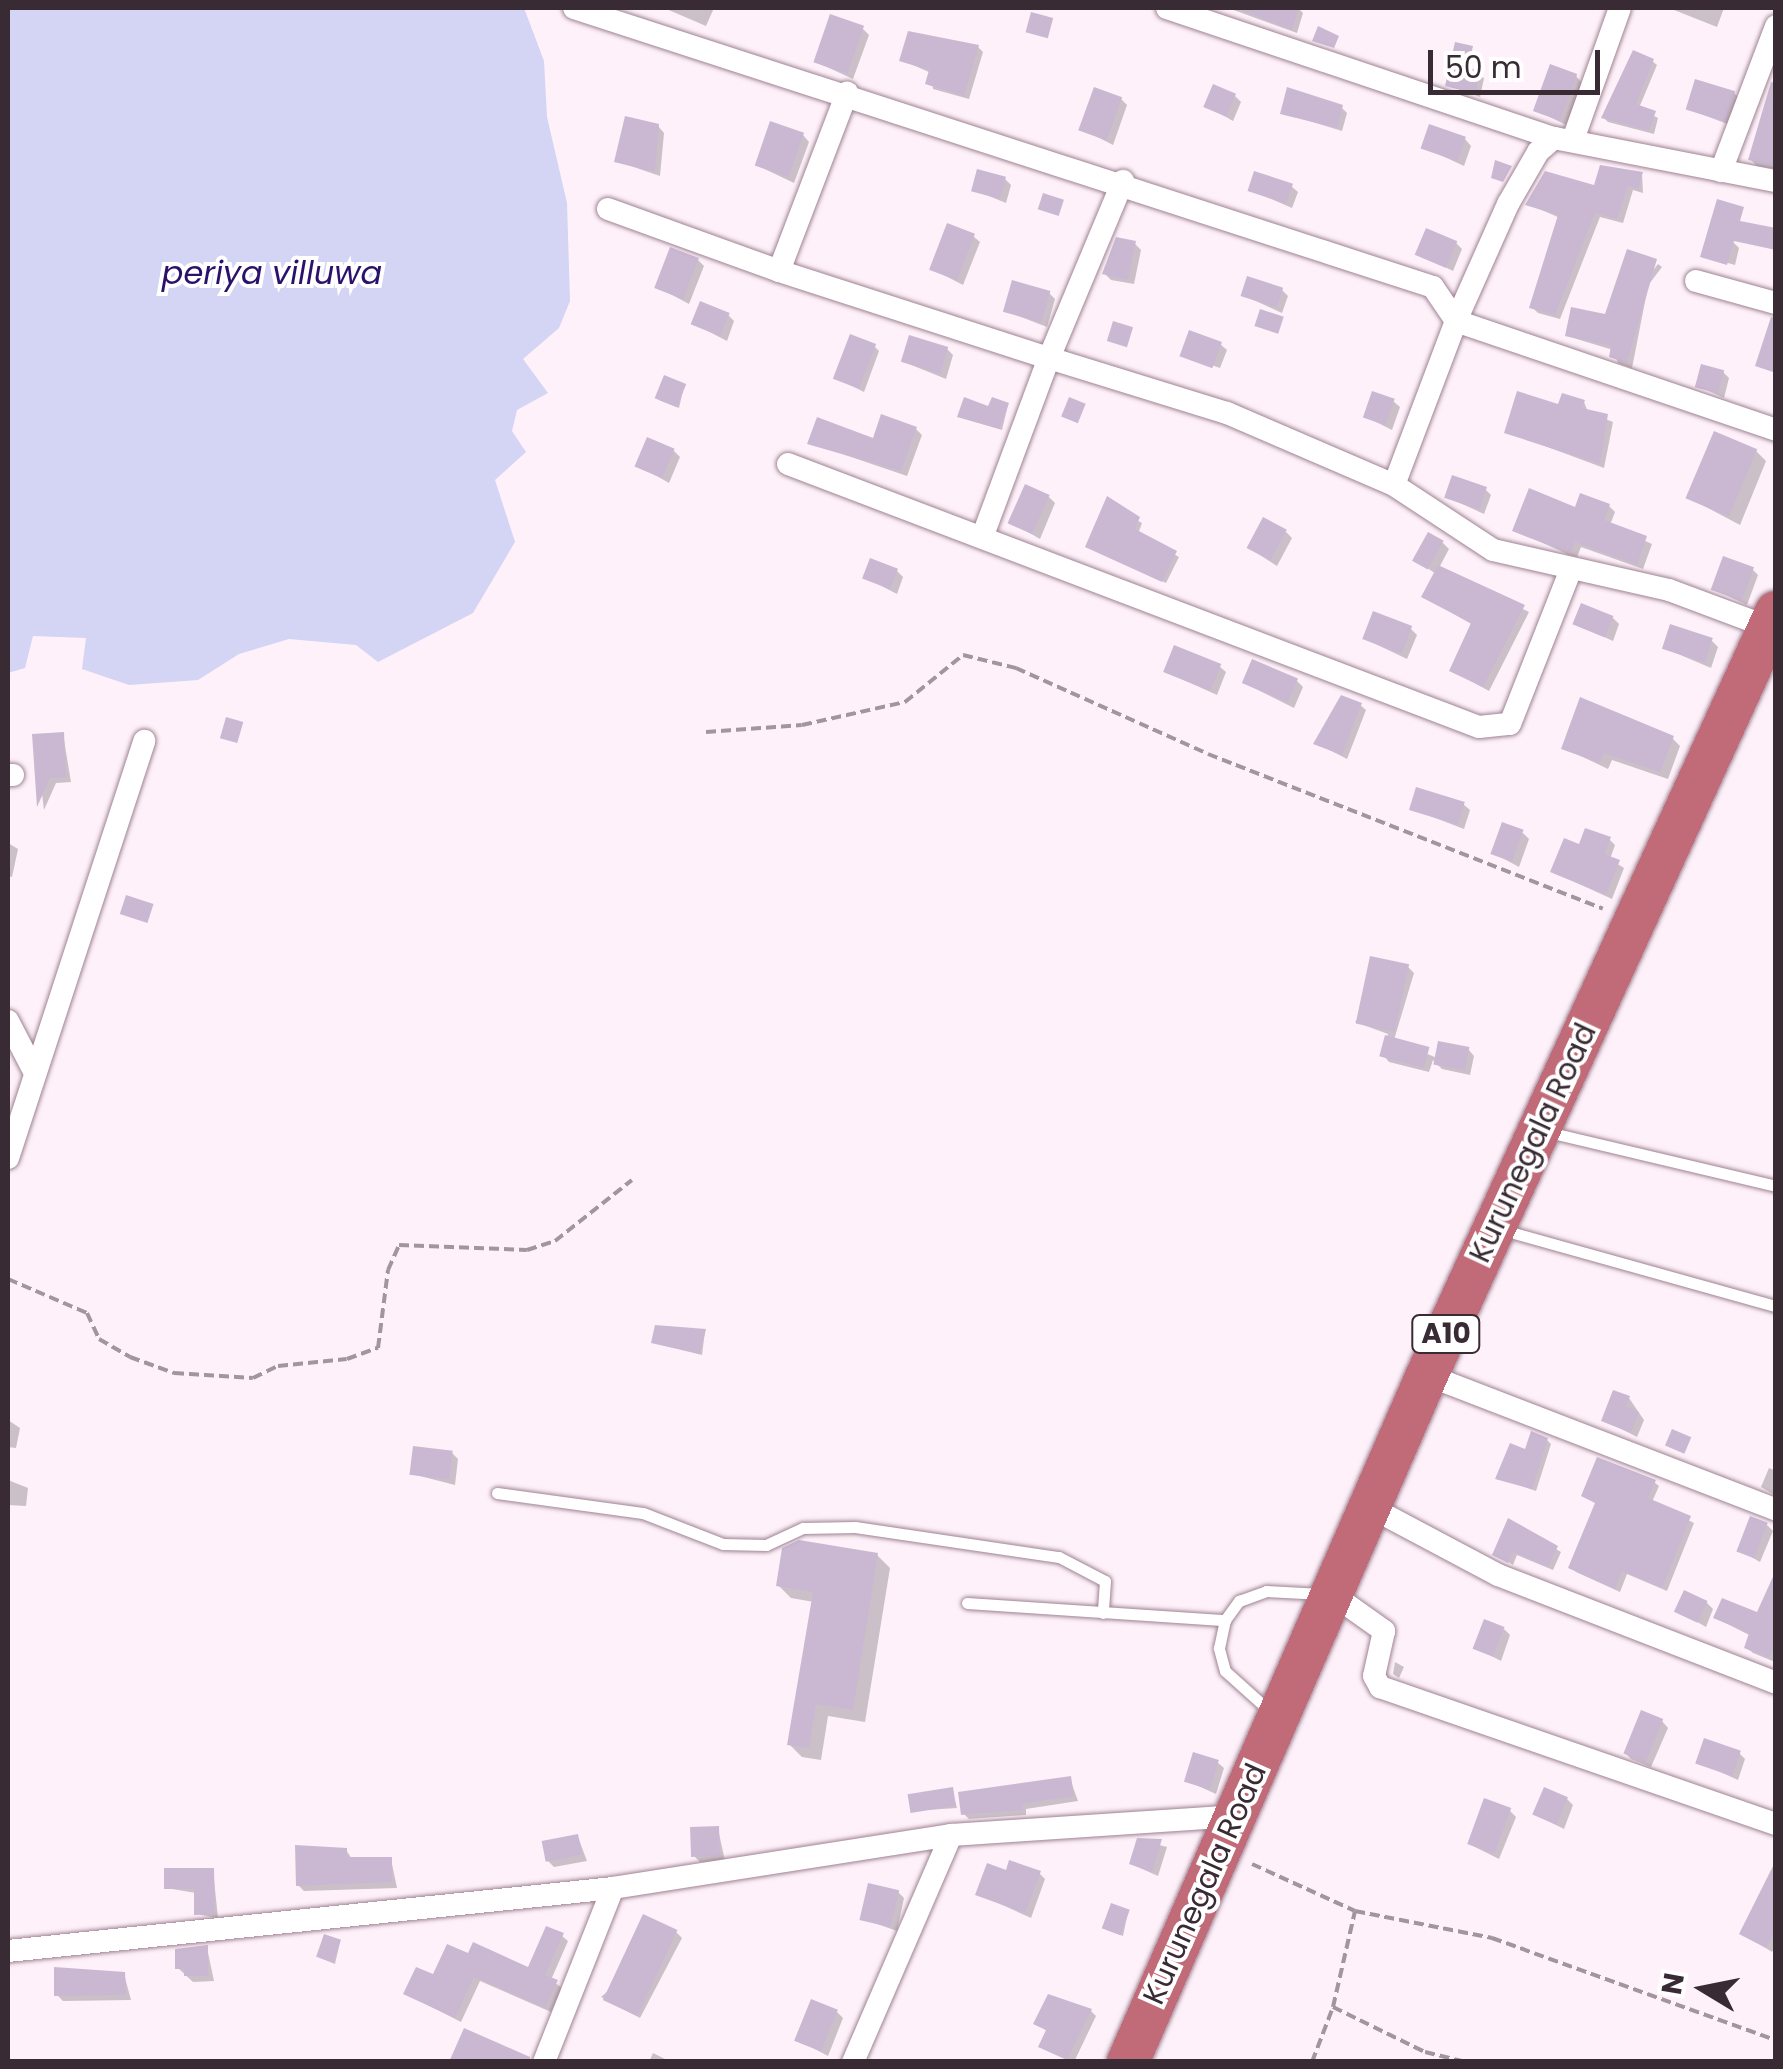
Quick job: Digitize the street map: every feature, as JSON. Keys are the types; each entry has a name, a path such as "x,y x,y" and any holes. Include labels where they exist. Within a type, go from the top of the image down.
{"highway":[{"name":"Kurunegala Road","path":"1138,2057 1227,1833 1427,1376 1772,620"}],"street":[{"path":"574,8 1123,181 1433,287 1456,321 1776,430"},
{"path":"1167,8 1564,138 1776,181"},
{"path":"1394,485 1456,321 1508,204 1538,152 1564,138 1620,8"},
{"path":"1722,171 1776,26"},
{"path":"779,271 847,93"},
{"path":"983,535 1049,358 1123,181"},
{"path":"608,209 779,271 1228,413 1394,485 1493,550 1570,572 1669,590 1772,620"},
{"path":"1696,281 1776,303"},
{"path":"788,464 1480,727 1510,724 1570,572"},
{"path":"8,1158 144,740"},
{"path":"8,1021 35,1073"},
{"path":"1427,1376 1776,1510"},
{"path":"1370,1507 1498,1574 1773,1676"},
{"path":"1331,1594 1384,1631 1374,1676 1380,1687 1776,1824"},
{"path":"8,1951 614,1888 951,1835 1227,1833"},
{"path":"853,2062 951,1835"},
{"path":"544,2062 614,1888"}],"lane":[{"path":"1539,1130 1776,1186"},
{"path":"1494,1228 1776,1306"},
{"path":"497,1493 643,1514 723,1544 766,1545 803,1528 856,1527 1059,1557 1105,1581 1104,1613"},
{"path":"1278,1717 1248,1697 1226,1671 1220,1648 1225,1620 1238,1601 1266,1590 1331,1594"},
{"path":"967,1603 1225,1620"}],"path":[{"path":"706,732 802,725 905,702 963,654 1016,668 1208,754 1635,922"},
{"path":"8,1279 87,1313 99,1339 130,1356 174,1373 253,1378 278,1366 347,1359 378,1348 388,1270 399,1245 527,1250 555,1241 632,1180"},
{"path":"1227,1833 1355,1911 1492,1938 1776,2040"},
{"path":"1312,2062 1333,2007 1355,1911"},
{"path":"1333,2007 1424,2052 1466,2062"}],"water":[{"name":"periya villuwa","path":"8,8 524,8 544,61 547,117 567,203 570,301 559,328 523,359 548,393 517,410 512,431 526,452 495,480 515,542 473,613 378,662 356,645 289,639 239,654 198,680 129,685 82,669 86,638 33,636 25,668 8,673"}],"building":[{"path":"1235,8 1299,8 1292,30"},
{"path":"1031,12 1053,18 1048,38 1026,32"},
{"path":"830,14 864,26 847,74 813,62"},
{"path":"1318,26 1339,36 1334,48 1312,41"},
{"path":"908,31 979,45 964,96 925,84 929,70 899,61"},
{"path":"1455,42 1473,46 1468,68 1479,70 1476,94 1445,86"},
{"path":"1633,50 1654,59 1636,104 1656,111 1649,131 1601,118"},
{"path":"1550,64 1577,74 1560,121 1533,111"},
{"path":"1695,79 1735,91 1726,122 1686,110"},
{"path":"1771,82 1776,83 1776,166 1748,160"},
{"path":"1213,84 1236,94 1226,117 1203,107"},
{"path":"1094,87 1122,97 1106,140 1078,130"},
{"path":"1287,87 1343,105 1337,128 1280,114"},
{"path":"625,116 659,124 655,172 614,162"},
{"path":"770,121 804,133 789,177 755,165"},
{"path":"1429,124 1466,137 1457,161 1421,149"},
{"path":"1495,160 1512,166 1503,182 1491,178"},
{"path":"1600,165 1643,172 1638,189 1628,186 1617,219 1595,213 1555,315 1529,308 1558,215 1525,205 1545,171 1594,185"},
{"path":"977,169 1006,177 1000,199 971,191"},
{"path":"1254,171 1293,184 1287,204 1248,191"},
{"path":"1043,193 1064,200 1059,216 1038,209"},
{"path":"1717,199 1744,207 1740,221 1776,228 1776,250 1734,241 1727,265 1700,257"},
{"path":"947,223 975,234 957,280 929,270"},
{"path":"1426,228 1457,241 1446,268 1415,255"},
{"path":"1116,237 1136,241 1128,280 1102,274"},
{"path":"670,247 699,258 683,299 654,288"},
{"path":"1627,249 1657,259 1627,363 1609,357 1611,346 1565,336 1571,307 1605,314"},
{"path":"1247,276 1283,288 1277,308 1241,296"},
{"path":"1012,280 1050,291 1041,323 1003,312"},
{"path":"700,301 730,313 720,336 691,324"},
{"path":"1260,309 1284,317 1278,334 1254,326"},
{"path":"1771,317 1776,318 1776,373 1755,366"},
{"path":"1113,321 1133,327 1127,347 1107,341"},
{"path":"1189,330 1222,342 1212,368 1179,356"},
{"path":"850,334 876,344 859,389 833,379"},
{"path":"909,335 948,347 940,374 901,362"},
{"path":"1701,364 1724,370 1718,393 1695,387"},
{"path":"664,375 686,384 677,407 655,398"},
{"path":"1372,391 1395,399 1386,425 1363,417"},
{"path":"1517,391 1558,404 1562,393 1585,400 1582,408 1608,414 1600,464 1504,433"},
{"path":"964,397 988,406 992,397 1009,403 1000,429 957,417"},
{"path":"1069,397 1086,404 1078,423 1061,416"},
{"path":"881,414 917,427 901,471 807,444 817,417 873,438"},
{"path":"1714,431 1757,449 1729,517 1685,498"},
{"path":"647,437 675,449 662,478 634,466"},
{"path":"1452,475 1487,487 1479,510 1444,498"},
{"path":"1025,484 1050,495 1032,534 1008,523"},
{"path":"1529,488 1575,507 1580,493 1610,504 1604,520 1647,536 1637,565 1575,542 1571,552 1512,531"},
{"path":"1107,496 1140,517 1135,529 1177,551 1162,582 1085,547"},
{"path":"1263,517 1287,530 1270,561 1247,548"},
{"path":"1428,532 1444,541 1428,570 1412,561"},
{"path":"1723,556 1754,567 1742,601 1711,590"},
{"path":"870,558 898,569 890,589 862,579"},
{"path":"1438,565 1525,605 1483,687 1449,671 1471,623 1421,597"},
{"path":"1581,603 1613,616 1605,637 1572,624"},
{"path":"1373,611 1412,626 1401,654 1362,639"},
{"path":"1670,624 1713,638 1705,663 1662,649"},
{"path":"1174,645 1221,664 1210,691 1163,672"},
{"path":"1252,659 1298,679 1288,702 1242,683"},
{"path":"1341,695 1362,703 1342,755 1313,744"},
{"path":"1580,697 1674,736 1660,772 1604,753 1600,763 1561,749"},
{"path":"226,717 243,722 237,743 220,738"},
{"path":"64,732 66,777 50,778 37,807 32,734"},
{"path":"1416,787 1465,802 1458,825 1409,810"},
{"path":"1502,822 1524,830 1512,862 1490,854"},
{"path":"1585,828 1611,837 1604,854 1620,860 1606,895 1550,872 1564,838 1579,844"},
{"path":"126,895 154,904 147,923 120,914"},
{"path":"1370,956 1409,964 1395,1032 1356,1023"},
{"path":"1385,1035 1429,1047 1424,1068 1379,1056"},
{"path":"1438,1041 1469,1047 1465,1071 1433,1065"},
{"path":"655,1325 706,1329 700,1354 651,1343"},
{"path":"1613,1390 1630,1396 1626,1406 1639,1412 1631,1433 1601,1421"},
{"path":"1672,1429 1691,1437 1684,1454 1665,1446"},
{"path":"1531,1431 1548,1438 1532,1489 1495,1479 1510,1443 1525,1449"},
{"path":"413,1446 453,1451 449,1480 409,1475"},
{"path":"1597,1457 1656,1480 1648,1498 1691,1516 1662,1588 1622,1571 1615,1589 1568,1568 1595,1503 1581,1496"},
{"path":"1750,1516 1768,1523 1754,1558 1736,1551"},
{"path":"1508,1518 1558,1546 1548,1567 1513,1552 1508,1563 1492,1555"},
{"path":"799,1540 878,1553 853,1710 816,1704 809,1748 787,1745 813,1592 776,1586 782,1548"},
{"path":"1776,1570 1776,1641 1769,1658 1744,1648 1749,1633 1713,1618 1722,1598 1757,1612"},
{"path":"1684,1590 1708,1601 1697,1623 1674,1612"},
{"path":"1484,1619 1505,1627 1493,1657 1473,1649"},
{"path":"1641,1710 1663,1719 1646,1763 1623,1754"},
{"path":"1704,1738 1741,1751 1732,1776 1695,1764"},
{"path":"1193,1752 1219,1760 1210,1790 1184,1782"},
{"path":"1071,1776 1074,1796 1022,1804 1023,1810 961,1815 958,1792"},
{"path":"953,1787 956,1806 911,1813 908,1794"},
{"path":"1544,1787 1568,1797 1556,1825 1532,1815"},
{"path":"1484,1798 1511,1808 1494,1854 1467,1844"},
{"path":"719,1826 720,1856 691,1857 690,1827"},
{"path":"578,1834 582,1855 546,1862 542,1841"},
{"path":"1137,1838 1162,1839 1152,1872 1129,1864"},
{"path":"295,1845 347,1848 347,1857 392,1857 392,1882 296,1886"},
{"path":"1009,1860 1041,1871 1025,1913 975,1895 987,1863 1006,1870"},
{"path":"1776,1860 1776,1928 1766,1948 1739,1934"},
{"path":"164,1868 214,1868 215,1914 194,1915 194,1889 164,1889"},
{"path":"868,1883 899,1890 891,1927 859,1920"},
{"path":"1111,1903 1130,1910 1121,1935 1102,1928"},
{"path":"643,1914 677,1930 637,2016 603,2000"},
{"path":"546,1926 564,1933 545,1975 558,1980 545,2008 474,1977 455,2018 403,1994 416,1967 433,1974 447,1944 468,1953 473,1942 528,1967"},
{"path":"324,1934 341,1940 333,1963 316,1957"},
{"path":"208,1945 208,1976 184,1976 184,1969 175,1969 175,1949"},
{"path":"54,1967 125,1972 126,1995 54,1996"},
{"path":"1048,1994 1092,2009 1067,2060 1038,2047 1046,2030 1033,2024"},
{"path":"811,1999 838,2010 821,2052 794,2041"},
{"path":"464,2028 530,2057 529,2062 449,2062"}]}
